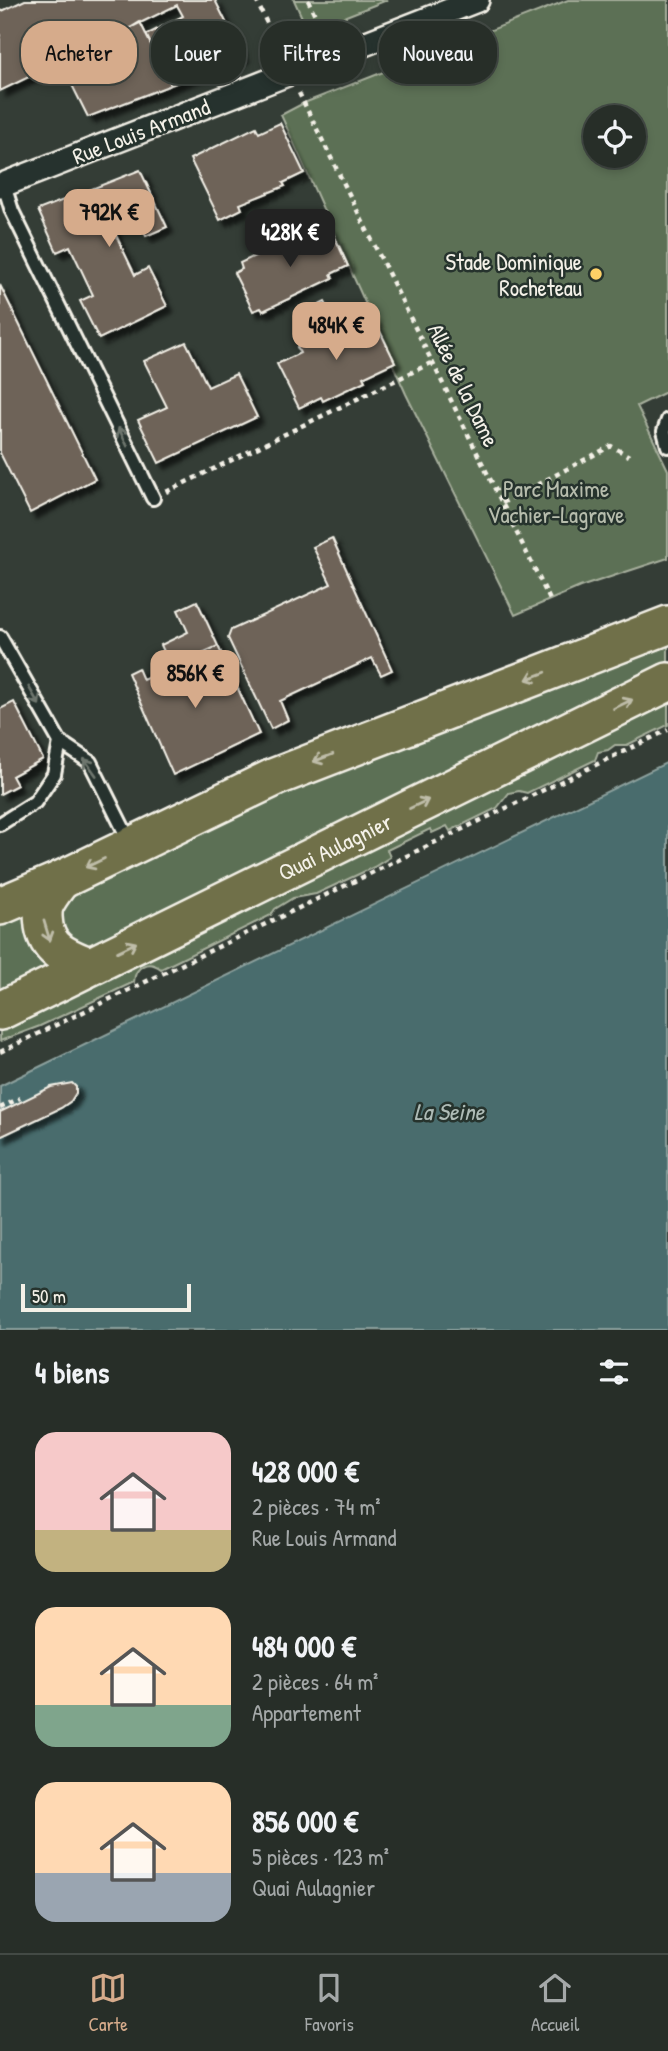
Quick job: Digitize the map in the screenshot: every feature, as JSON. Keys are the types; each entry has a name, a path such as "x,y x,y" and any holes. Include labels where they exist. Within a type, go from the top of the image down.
{"main road":[{"path":"0,906 61,880 275,776 668,625"},
{"name":"Quai Aulagnier","path":"0,1011 668,682"},
{"path":"61,880 45,904 45,932 58,953 88,966"}],"street":[{"name":"Rue Louis Armand","path":"365,44 477,0"},
{"name":"Rue Louis Armand","path":"2,186 262,84"}],"lane":[{"path":"2,186 153,498"},
{"path":"668,420 664,431 668,446"},
{"path":"0,637 60,742 90,762 131,845"},
{"path":"0,824 35,802 54,774 60,742"}],"path":[{"name":"Allée de la Dame","path":"256,0 266,21"},
{"path":"308,0 316,17"},
{"name":"Allée de la Dame","path":"295,84 550,600"},
{"path":"153,498 433,362"},
{"path":"502,503 611,446 629,456"},
{"path":"0,1052 668,730"},
{"path":"0,1108 20,1098"}],"green space":[{"path":"294,0 387,0 333,21 303,21"},
{"name":"Parc Maxime Vachier-Lagrave","path":"568,0 668,0 668,391 637,406 668,470 668,558 580,587 515,615 406,394 281,115 353,84 365,84 365,79 379,74 379,84 497,84 497,28"},
{"path":"668,640 668,667 90,949 59,933 62,896 188,833 394,745"},
{"path":"668,696 668,725 627,745 615,745 598,752 595,760 527,793 509,793 497,808 450,831 447,826 432,833 430,829 387,850 390,857 374,867 316,894 293,898 275,909 271,915 161,969 147,964 137,972 134,982 40,1026 0,1041 0,1024"},
{"path":"24,912 54,964 0,995 0,920"}],"water":[{"name":"La Seine","path":"668,762 668,1330 0,1330 0,1086"}],"building":[{"path":"25,0 215,0 226,21 173,21 183,16 177,5 137,24 137,21 21,21 21,81 0,91 0,12"},
{"path":"140,22 151,44 151,84 171,85 88,117 72,84 137,84 137,24"},
{"path":"151,32 151,45 146,35"},
{"path":"280,123 304,173 283,183 285,186 240,204 242,209 220,220 190,159 256,127 259,133"},
{"path":"140,170 167,227 146,236 136,215 112,227 135,275 148,268 167,306 99,339 80,301 93,295 70,246 57,252 38,210"},
{"path":"330,227 348,266 331,274 333,278 263,311 261,308 253,311 234,273 242,269 240,263 310,230 313,235"},
{"path":"0,285 95,479 30,513 0,453"},
{"path":"325,302 331,314 303,327 297,316"},
{"path":"373,317 395,362 363,377 365,381 323,401 321,397 299,408 277,364 300,353 297,347 339,327 341,333"},
{"path":"186,342 208,387 236,374 257,417 159,463 138,420 167,407 144,361"},
{"path":"332,538 392,670 381,675 372,658 280,701 288,720 271,729 228,638 231,630 331,584 313,547"},
{"path":"197,601 218,646 171,667 161,645 188,632 178,610"},
{"path":"218,646 259,734 173,775 128,673 138,668 143,680"},
{"path":"14,702 43,759 12,776 17,785 0,794 0,709"},
{"path":"72,1083 76,1087 76,1093 71,1101 0,1137 0,1112 51,1087"}],"place":[{"name":"Stade Dominique Rocheteau","path":"596,274"}]}
